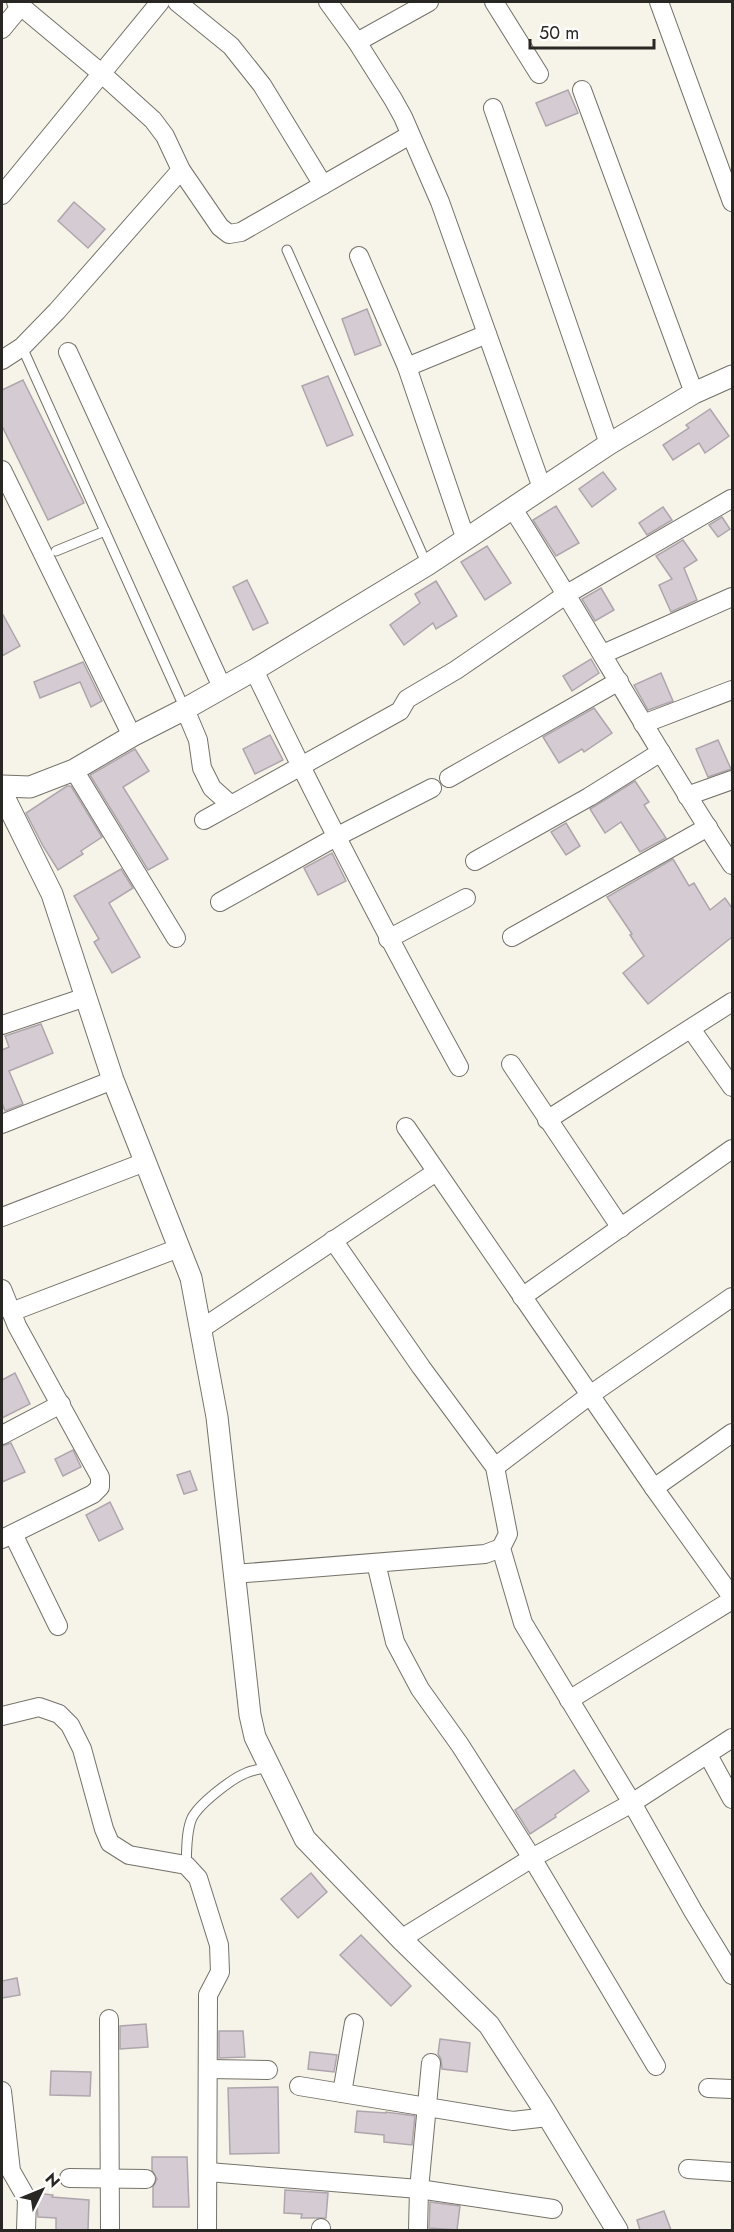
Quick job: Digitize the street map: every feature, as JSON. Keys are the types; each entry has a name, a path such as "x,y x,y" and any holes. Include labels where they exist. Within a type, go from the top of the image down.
{"street":[{"path":"2,195 160,2"},
{"path":"177,2 231,46 262,85 323,185"},
{"path":"328,2 357,42 393,99 440,202 542,488"},
{"path":"357,42 429,2"},
{"path":"494,2 540,74"},
{"path":"659,2 732,202"},
{"path":"664,2 674,2"},
{"path":"2,29 26,5 153,120 165,136 181,170 220,227 229,234 241,232 410,135"},
{"path":"582,90 694,393"},
{"path":"493,108 609,444"},
{"path":"2,360 22,347 57,311 181,170"},
{"path":"359,256 407,367 466,540"},
{"path":"407,367 487,334"},
{"path":"68,352 222,687"},
{"path":"2,786 30,787 74,770 132,736 185,709 427,565 609,444 694,393 732,376"},
{"path":"2,470 132,736"},
{"path":"204,820 400,711 407,699 456,670 567,594 732,500"},
{"path":"513,509 567,594 687,796 732,865"},
{"path":"603,654 732,597"},
{"path":"254,670 300,768 388,939 459,1067"},
{"path":"449,778 619,681"},
{"path":"643,723 732,690"},
{"path":"185,709 198,741 202,768 212,788 231,805"},
{"path":"475,861 589,797 661,752"},
{"path":"74,770 176,938"},
{"path":"687,796 732,780"},
{"path":"220,902 336,837 432,788"},
{"path":"2,793 52,894 113,1080 191,1278 217,1418 250,1715 255,1737 306,1839 401,1939 489,2025 617,2230"},
{"path":"512,937 708,827"},
{"path":"388,939 466,898"},
{"path":"2,1025 86,997"},
{"path":"547,1120 732,1002"},
{"path":"691,1029 732,1087"},
{"path":"511,1064 621,1228"},
{"path":"2,1124 113,1080"},
{"path":"406,1127 732,1598 569,1700"},
{"path":"522,1297 732,1149"},
{"path":"2,1217 145,1162"},
{"path":"201,1329 436,1172"},
{"path":"234,1574 485,1554 501,1548 508,1534 495,1467 421,1367 333,1240"},
{"path":"10,1323 179,1248"},
{"path":"2,1289 10,1323 61,1404 100,1477 100,1487 93,1494 7,1536 58,1626"},
{"path":"495,1467 590,1395 732,1297"},
{"path":"2,1434 61,1404"},
{"path":"654,1488 732,1433"},
{"path":"501,1548 523,1623 633,1803 693,1911 732,1975"},
{"path":"376,1563 395,1642 420,1689 460,1745 532,1858 656,2066"},
{"path":"2,1716 39,1707 59,1714 70,1725 82,1749 110,1843 129,1855 186,1864 198,1878 219,1945 220,1972 208,1995 207,2230"},
{"path":"401,1939 532,1858 633,1803 732,1738"},
{"path":"708,1755 732,1799"},
{"path":"110,2019 110,2230"},
{"path":"342,2093 354,2023"},
{"path":"418,2230 419,2189 431,2063"},
{"path":"208,2069 268,2070"},
{"path":"299,2086 513,2121 548,2117"},
{"path":"708,2088 732,2089"},
{"path":"2,2091 11,2171 27,2199 27,2230"},
{"path":"688,2169 732,2172"},
{"path":"208,2172 419,2189 553,2209"},
{"path":"69,2178 146,2180"}],"lane":[{"path":"286,250 427,565"},
{"path":"22,347 185,709"},
{"path":"56,551 105,531"},
{"path":"186,1864 192,1818 200,1808 224,1786 244,1774 269,1767"}],"building":[{"path":"568,90 578,113 546,126 536,103"},
{"path":"74,202 105,229 88,248 58,221"},
{"path":"367,309 381,345 355,355 342,319"},
{"path":"328,376 353,435 327,446 302,386"},
{"path":"23,380 84,503 48,520 2,426 2,390"},
{"path":"710,409 729,436 705,453 699,443 673,460 663,445 689,428 686,425"},
{"path":"603,472 616,489 592,507 579,489"},
{"path":"556,506 579,543 556,556 533,520"},
{"path":"663,507 672,520 647,535 639,523"},
{"path":"722,517 730,529 718,537 709,525"},
{"path":"683,540 697,560 684,568 697,600 671,612 659,585 672,579 656,556"},
{"path":"487,546 511,583 485,600 461,562"},
{"path":"247,580 268,623 253,630 233,587"},
{"path":"436,581 457,616 436,629 433,623 404,645 390,625 420,603 415,594"},
{"path":"601,588 614,610 595,621 582,599"},
{"path":"2,613 20,646 2,656"},
{"path":"591,659 599,673 572,691 563,676"},
{"path":"83,662 102,701 91,707 80,682 40,698 34,682"},
{"path":"661,673 673,701 648,710 634,685"},
{"path":"594,708 612,733 584,752 582,749 559,763 543,737"},
{"path":"270,735 283,760 255,774 243,749"},
{"path":"718,740 731,769 708,777 696,749"},
{"path":"135,749 149,771 123,787 168,859 148,870 90,775"},
{"path":"635,781 649,802 644,805 666,838 640,852 621,822 605,833 590,809"},
{"path":"67,786 71,786 102,837 81,851 83,854 58,870 26,813"},
{"path":"566,823 580,846 566,855 551,832"},
{"path":"332,853 346,881 318,895 304,868"},
{"path":"673,859 689,886 694,883 710,910 725,898 732,908 732,937 648,1004 623,973 644,956 607,897"},
{"path":"121,869 133,888 109,903 140,957 112,973 94,942 99,939 74,896"},
{"path":"41,1024 53,1053 9,1071 23,1104 5,1111 2,1103 2,1050 9,1047 5,1036"},
{"path":"15,1373 30,1404 2,1418 2,1380"},
{"path":"11,1443 25,1472 2,1482 2,1446"},
{"path":"73,1450 81,1467 63,1476 55,1459"},
{"path":"190,1471 197,1490 184,1494 177,1475"},
{"path":"110,1502 123,1529 99,1541 86,1515"},
{"path":"574,1770 589,1791 530,1834 515,1810"},
{"path":"311,1873 327,1892 298,1918 281,1899"},
{"path":"361,1935 411,1986 391,2006 340,1955"},
{"path":"17,1978 20,1995 2,1998 2,1981"},
{"path":"146,2024 148,2047 120,2049 120,2026"},
{"path":"219,2031 243,2031 245,2057 219,2058"},
{"path":"440,2039 470,2043 467,2072 442,2069 438,2054"},
{"path":"310,2052 337,2055 334,2072 308,2069"},
{"path":"51,2071 91,2072 90,2096 50,2095"},
{"path":"278,2087 279,2153 230,2154 228,2088"},
{"path":"357,2111 415,2116 412,2145 384,2142 384,2135 355,2132"},
{"path":"152,2157 187,2157 189,2207 153,2207 153,2187 157,2179 152,2170"},
{"path":"285,2190 328,2193 326,2218 301,2218 302,2214 284,2213"},
{"path":"36,2193 53,2195 52,2197 89,2200 88,2230 56,2230 56,2218 38,2217"},
{"path":"430,2202 460,2206 457,2230 429,2228"},
{"path":"664,2211 671,2230 640,2230 637,2220"}]}
